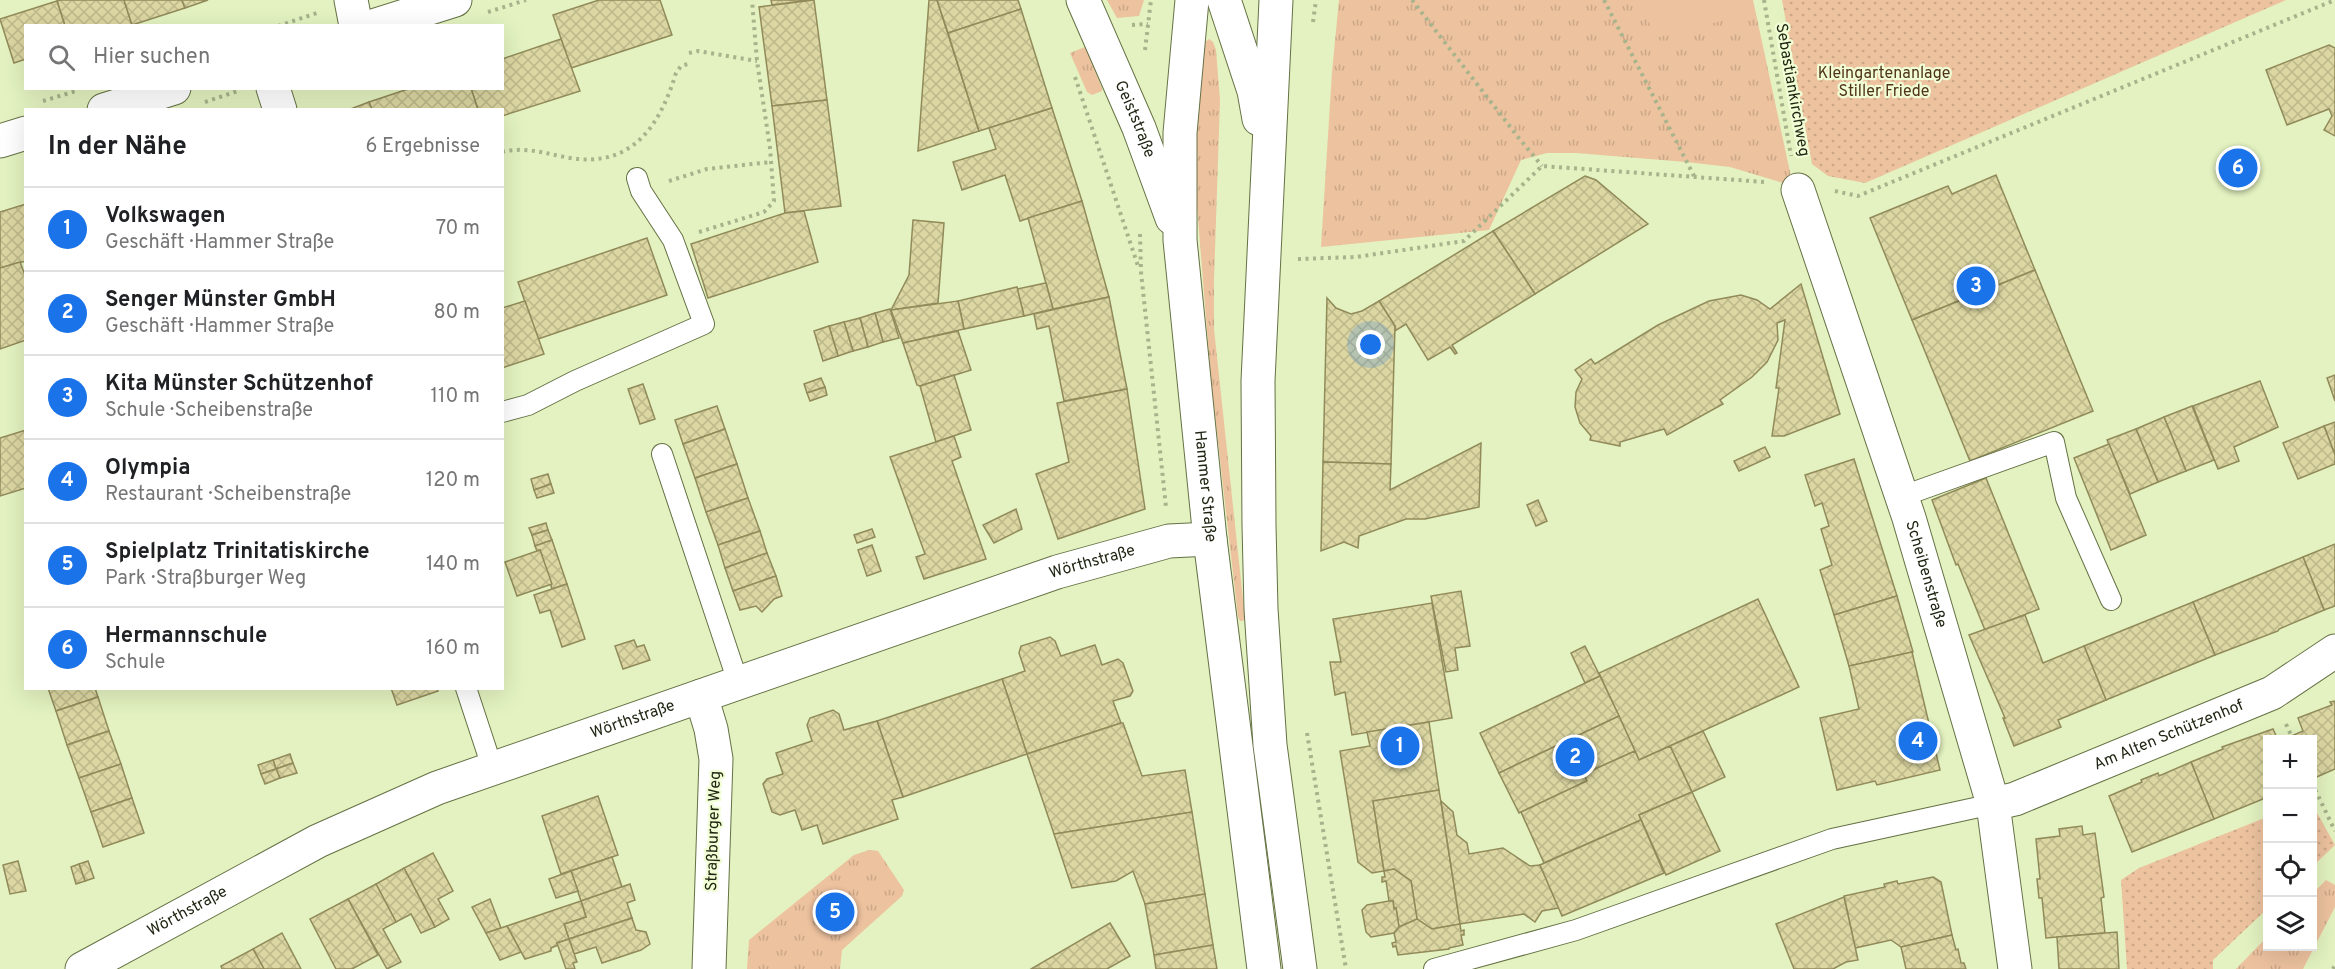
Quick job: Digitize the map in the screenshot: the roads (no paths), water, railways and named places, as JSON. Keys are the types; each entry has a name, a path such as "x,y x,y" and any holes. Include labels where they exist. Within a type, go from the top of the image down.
{"street":[{"path":"351,0 356,24"},
{"path":"379,24 455,0"},
{"name":"Geiststraße","path":"1083,0 1139,128 1180,240"},
{"path":"1224,0 1254,91 1267,159"},
{"path":"1276,0 1258,381 1261,609 1270,745 1300,969"},
{"name":"Hammer Straße","path":"1191,7 1180,133 1180,240 1210,539 1264,969"},
{"path":"110,108 168,90"},
{"path":"274,90 279,108"},
{"path":"0,141 24,134"},
{"name":"Scheibenstraße","path":"1798,181 1903,496 1993,804 2015,969"},
{"name":"Wörthstraße","path":"82,969 318,841 377,813 492,767 1057,572 1169,541 1210,539"},
{"name":"Am Alten Schützenhof","path":"1993,804 2015,799 2272,693 2335,651"},
{"name":"Straßburger Weg","path":"701,696 711,729 716,759 709,969"}],"lane":[{"path":"504,411 528,405 575,381 704,324 673,240 639,185"},
{"path":"1903,496 2054,442 2066,498 2111,600"},
{"path":"662,454 738,682"},
{"path":"467,690 492,767"},
{"path":"1434,969 1576,930 1832,839 1993,804"}],"place":[{"name":"Hermannschule","path":"2238,168"},
{"name":"Kita Münster Schützenhof","path":"1976,286"},
{"name":"Olympia","path":"1918,741"},
{"name":"Volkswagen","path":"1400,746"},
{"name":"Senger Münster GmbH","path":"1575,757"},
{"name":"Spielplatz Trinitatiskirche","path":"835,912"}],"park label":[{"name":"Kleingartenanlage Stiller Friede","path":"1884,83"}]}
